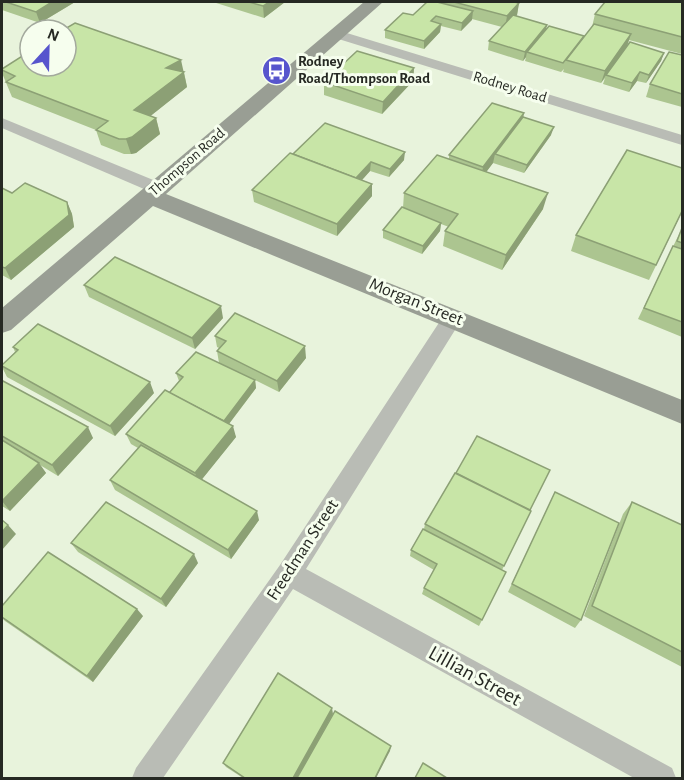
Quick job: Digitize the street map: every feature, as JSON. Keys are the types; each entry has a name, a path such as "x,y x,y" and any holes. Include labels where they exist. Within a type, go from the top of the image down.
{"main road":[{"name":"Thompson Road","path":"2,323 374,2"},
{"name":"Morgan Street","path":"153,192 682,412"}],"street":[{"name":"Rodney Road","path":"337,33 682,140"},
{"name":"Morgan Street","path":"2,123 153,192"},
{"name":"Freedman Street","path":"146,778 289,573 453,317"},
{"name":"Lillian Street","path":"289,573 662,778"}],"shaded area":[{"path":"2,2 682,2 682,778 2,778"}],"building":[{"path":"6,2 52,2 36,12"},
{"path":"249,2 269,2 263,6"},
{"path":"427,2 437,2 473,11 462,23 436,16 431,21 441,24 424,41 385,30 403,13 413,15"},
{"path":"454,2 514,2 519,3 507,16"},
{"path":"605,2 682,2 682,37 595,14"},
{"path":"513,15 547,25 525,52 489,41"},
{"path":"78,24 181,60 166,68 184,72 134,110 156,118 132,137 119,139 96,130 108,121 6,82 15,76 2,69 18,59 18,78 78,78"},
{"path":"594,24 631,34 605,71 566,60"},
{"path":"549,26 584,36 563,63 527,52"},
{"path":"630,42 664,53 649,75 640,72 632,83 606,75"},
{"path":"357,51 414,68 383,102 324,82"},
{"path":"669,52 682,55 682,94 650,84"},
{"path":"492,103 524,113 483,167 449,155"},
{"path":"523,117 554,127 527,165 495,154"},
{"path":"325,123 405,152 390,169 371,162 356,178 293,154"},
{"path":"627,150 682,168 682,211 656,265 576,235"},
{"path":"290,153 372,184 337,224 252,190"},
{"path":"437,155 548,193 506,255 445,231 458,214 404,193"},
{"path":"25,183 67,202 69,215 5,268 2,267 2,188 12,193"},
{"path":"402,207 441,223 423,246 383,230"},
{"path":"682,228 682,243 677,241"},
{"path":"673,246 682,249 682,322 644,308"},
{"path":"115,257 221,306 192,338 84,285"},
{"path":"235,313 305,346 277,381 217,351 226,341 215,336"},
{"path":"38,324 150,382 110,426 2,366 18,350 13,347"},
{"path":"196,352 255,380 224,421 169,393 183,377 176,373"},
{"path":"3,381 88,427 52,465 2,436"},
{"path":"165,390 233,426 195,473 126,434"},
{"path":"477,436 550,470 530,510 456,473"},
{"path":"2,440 39,463 2,501"},
{"path":"141,445 257,511 228,550 110,480"},
{"path":"455,473 531,511 504,566 425,524"},
{"path":"555,492 619,523 581,620 512,584"},
{"path":"106,502 194,554 161,599 71,543"},
{"path":"632,502 682,525 682,652 592,606"},
{"path":"2,520 8,525 2,532"},
{"path":"423,529 506,572 482,620 424,588 437,564 411,550"},
{"path":"48,552 137,609 87,676 2,617 2,606"},
{"path":"278,673 332,708 293,778 245,778 223,763"},
{"path":"335,711 391,746 375,778 297,778"},
{"path":"423,763 447,778 415,778"}],"place":[{"name":"Rodney Road/Thompson Road","path":"277,70"}]}
